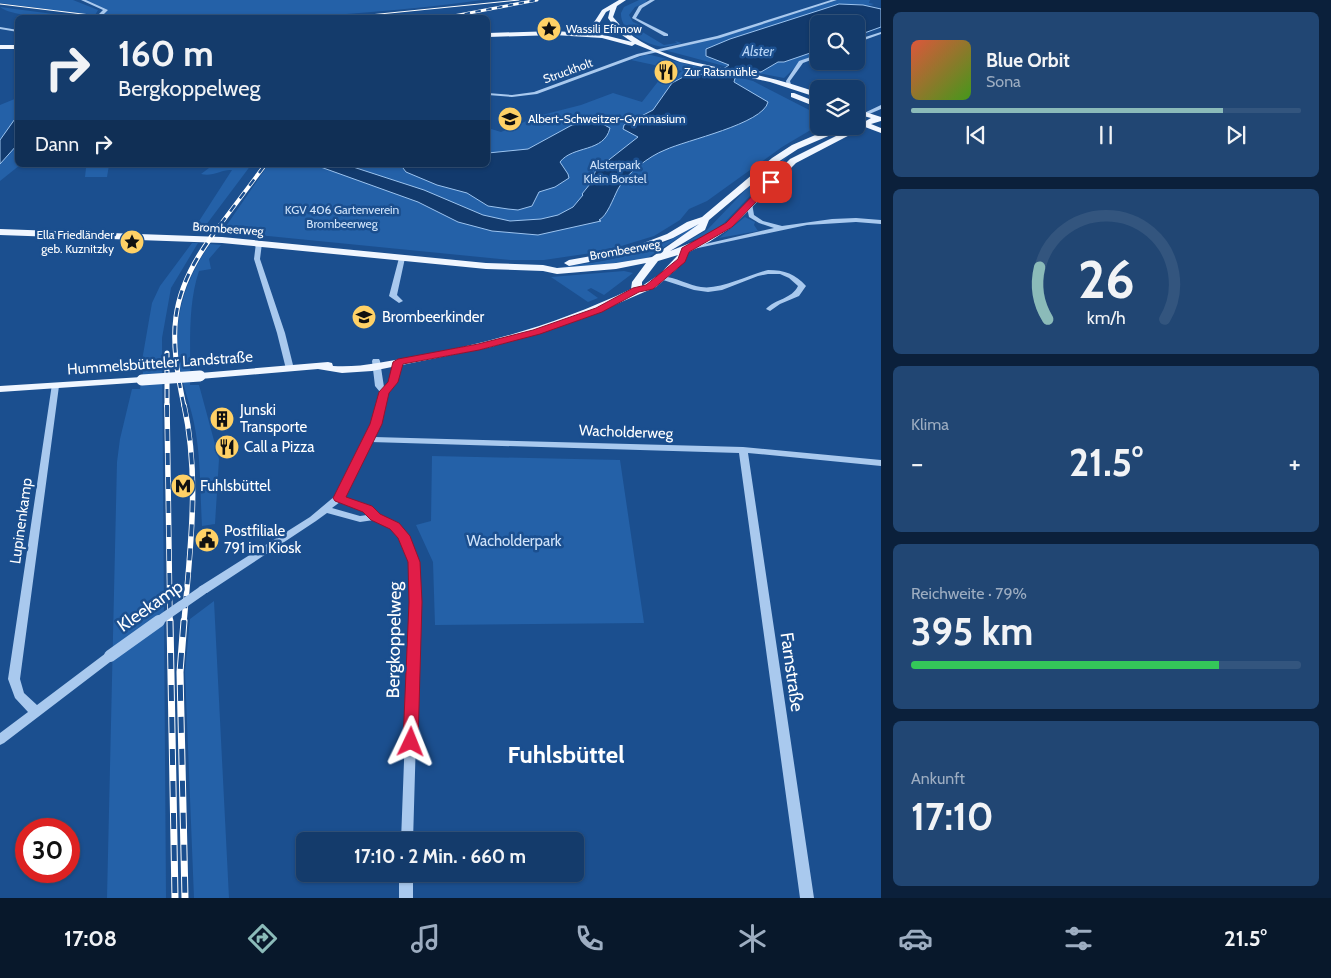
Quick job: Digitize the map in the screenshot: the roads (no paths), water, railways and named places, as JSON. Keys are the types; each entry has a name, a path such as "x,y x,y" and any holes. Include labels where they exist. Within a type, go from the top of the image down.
{"main road":[{"path":"623,0 604,11 594,24 603,31 650,49 713,68 789,85 810,93"},
{"path":"603,31 615,4"},
{"path":"490,35 603,31 621,33 650,49"},
{"path":"0,47 15,47"},
{"path":"750,76 810,103"},
{"path":"865,114 880,118"},
{"name":"Brombeerweg","path":"865,120 880,118"},
{"path":"865,123 881,130"},
{"path":"814,139 816,135"},
{"name":"Brombeerweg","path":"543,268 553,264 611,256 642,248 705,219 774,160 822,135"},
{"name":"Brombeerweg","path":"0,232 137,236 260,244 486,266 573,270 655,259 685,250 729,225 793,161 836,135"},
{"path":"636,290 637,282 655,259 671,246 702,228 705,219"},
{"name":"Hummelsbütteler Landstraße","path":"0,389 322,367 335,370 398,362 479,347 536,332 599,310 636,290 650,287 682,260 685,250"}],"street":[{"path":"83,0 106,10 101,15"},
{"path":"653,0 640,7 634,18 666,35"},
{"name":"Struckholt","path":"490,94 512,96 535,93 650,49 687,44 718,37 835,0"},
{"path":"0,28 15,30"},
{"path":"865,39 881,33"},
{"path":"789,85 788,81 801,62 810,58"},
{"path":"865,114 881,107"},
{"path":"750,203 749,212 756,220 782,228"},
{"path":"685,250 782,228 846,220 881,222"},
{"path":"260,244 257,260 281,333 290,369"},
{"path":"399,301 393,296 402,258"},
{"path":"660,278 676,280 708,290 768,271 789,276 800,283 802,286 798,294 777,303 770,310"},
{"path":"327,510 339,498 368,439 379,416 384,392 393,382 398,362"},
{"path":"377,364 379,386 384,392"},
{"name":"Lupinenkamp","path":"36,712 19,695 14,679 55,386"},
{"name":"Wacholderweg","path":"368,439 743,450 881,463"},
{"name":"Farnstraße","path":"743,450 807,898"},
{"name":"Bergkoppelweg","path":"339,498 367,509 376,517 389,522 404,536 414,562 415,602 407,832"},
{"name":"Kleekamp","path":"0,740 110,656 203,590 327,510"},
{"name":"Bergkoppelweg","path":"327,510 360,519 376,517"},
{"path":"406,882 406,898"}],"water":[{"name":"Alster","path":"839,4 863,5 881,9 881,27 865,33 865,15 810,15 810,53 784,62 778,62 761,72 749,71 735,78 734,82 768,102 763,110 739,124 675,146 645,161 622,183 607,211 599,220 601,221 538,235 492,231 458,222 418,202 321,167 353,167 424,190 483,215 510,221 541,219 558,215 573,207 590,184 596,170 638,137 623,129 624,125 653,110 672,83 687,75 716,74 729,65 706,56 706,49 730,39"},
{"path":"15,119 15,147 0,164 0,140"},
{"path":"599,122 610,128 607,136 601,141 572,153 560,162 569,178 555,187 539,192 532,206 518,210 488,206 467,193 437,185 406,172 403,168 490,167 490,153 528,149 572,125"}],"tram line":[{"path":"370,15 519,0"},
{"path":"0,4 90,15"}],"railway":[{"path":"459,15 537,0"},
{"path":"211,237 264,167"},
{"path":"184,406 176,358 176,317 187,278 212,236"},
{"path":"167,353 167,405"},
{"path":"167,405 170,622"},
{"path":"184,405 189,432 193,486 191,541 184,622"},
{"path":"170,621 175,898"},
{"path":"184,621 180,672 185,898"}],"place":[{"name":"Wassili Efimow","path":"549,29"},
{"name":"Zur Ratsmühle","path":"666,72"},
{"name":"Albert-Schweitzer-Gymnasium","path":"510,119"},
{"name":"Ella Friedländer geb. Kuznitzky","path":"132,242"},
{"name":"Brombeerkinder","path":"364,317"},
{"name":"Junski Transporte","path":"222,419"},
{"name":"Call a Pizza","path":"227,447"},
{"name":"Fuhlsbüttel","path":"183,486"},
{"name":"Postfiliale 791 im Kiosk","path":"207,540"}],"district":[{"name":"Fuhlsbüttel","path":"566,755"}],"park label":[{"name":"Alsterpark Klein Borstel","path":"615,172"},
{"name":"KGV 406 Gartenverein Brombeerweg","path":"342,217"},
{"name":"Wacholderpark","path":"514,541"}]}
